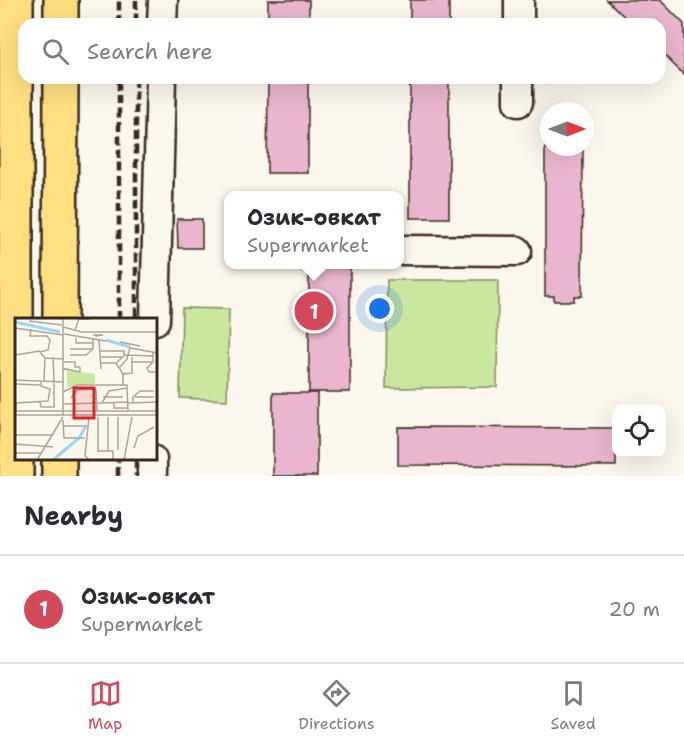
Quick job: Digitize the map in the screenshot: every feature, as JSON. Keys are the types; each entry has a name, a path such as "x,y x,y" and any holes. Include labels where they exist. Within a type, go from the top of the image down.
{"highway":[{"path":"16,0 16,318"},
{"path":"61,0 61,18"},
{"path":"60,318 61,84"}],"street":[{"path":"162,18 163,0"},
{"path":"519,0 519,18"},
{"path":"155,318 161,84"},
{"path":"404,250 517,251"},
{"path":"0,355 15,354"}],"green space":[{"path":"387,280 498,280 497,387 386,388"},
{"path":"182,308 229,309 227,400 180,398"}],"building":[{"path":"268,0 309,0 309,18 268,18"},
{"path":"410,0 449,0 449,18 410,18"},
{"path":"607,0 660,0 684,24 684,75 666,57 666,18 626,18"},
{"path":"268,84 308,84 308,173 267,173"},
{"path":"410,84 449,84 449,218 410,218"},
{"path":"545,156 583,156 582,296 574,296 574,301 554,301 554,296 545,296"},
{"path":"177,219 202,219 202,248 178,248"},
{"path":"309,269 350,269 350,392 309,392"},
{"path":"273,393 317,393 317,476 273,476"},
{"path":"398,427 612,428 612,458 616,458 616,466 398,465"}],"railway":[{"path":"119,0 119,18"},
{"path":"136,0 136,18"},
{"path":"119,84 119,318"},
{"path":"136,84 136,318"},
{"path":"118,461 118,476"},
{"path":"136,461 136,476"}],"place":[{"name":"Озик-овкат","path":"314,311"}]}
